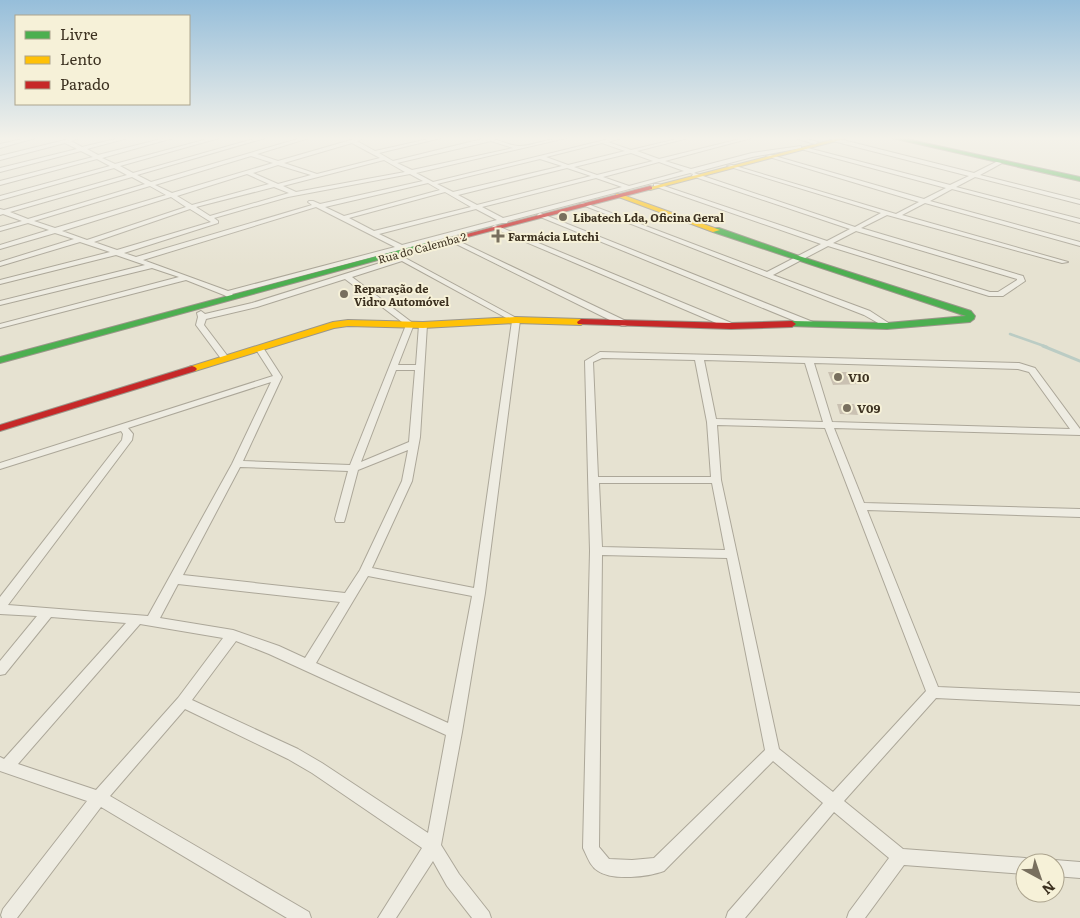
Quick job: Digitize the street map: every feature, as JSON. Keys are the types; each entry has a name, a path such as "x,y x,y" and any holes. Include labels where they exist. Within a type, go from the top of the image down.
{"main road":[{"name":"Rua do Calemba 2","path":"1,359 200,312 229,296 320,279 502,224 618,195 632,189 671,181"},
{"path":"0,428 333,325 348,323 423,325 516,320 730,326 810,324 886,326 970,319 968,313 799,259 618,195"}],"street":[{"path":"0,198 62,181"},
{"path":"1,212 111,181"},
{"path":"143,181 173,196 230,230"},
{"path":"0,230 28,220 164,181"},
{"path":"0,247 223,181"},
{"path":"266,181 319,205 374,234 401,253 516,320 479,593 433,846 386,918"},
{"path":"0,264 191,207 295,181"},
{"path":"210,218 287,196 367,181"},
{"path":"134,260 319,205 437,181"},
{"path":"454,194 508,181"},
{"path":"374,234 577,181"},
{"path":"609,181 632,189"},
{"path":"1,212 85,240 229,296 401,253 666,181"},
{"path":"656,185 828,244 989,294 1000,294 1021,280 1016,276 856,229 715,181"},
{"path":"779,181 896,216 1064,262"},
{"path":"855,181 1080,244"},
{"path":"926,181 1080,221"},
{"path":"896,216 964,181"},
{"path":"994,181 1080,202"},
{"path":"432,182 476,206 502,224 730,326"},
{"path":"343,218 447,190"},
{"path":"583,204 867,313 886,326"},
{"path":"767,275 886,213"},
{"path":"540,215 810,324"},
{"path":"0,282 115,253 216,222"},
{"path":"450,239 625,324"},
{"path":"225,358 200,325 200,312 254,304 320,279 346,276 401,253"},
{"path":"0,303 151,266"},
{"path":"340,519 354,468 410,324 346,276"},
{"path":"0,326 186,278"},
{"path":"307,666 365,571 407,481 414,444 423,325"},
{"path":"259,348 278,377"},
{"path":"773,752 658,864 648,868 606,867 597,859 591,848 596,550 589,361 600,355 1027,367 1035,374 1078,432"},
{"path":"699,358 712,422 716,480 773,752 900,857 1015,865"},
{"path":"809,361 828,424 932,692"},
{"path":"392,368 421,367"},
{"path":"0,466 278,377"},
{"path":"152,621 238,464 278,377"},
{"path":"712,422 1078,432"},
{"path":"0,608 127,440 128,434 122,426"},
{"path":"238,464 354,468 414,444"},
{"path":"594,480 716,480"},
{"path":"860,506 1080,513"},
{"path":"596,550 731,554"},
{"path":"365,571 479,593"},
{"path":"176,578 348,598"},
{"path":"0,608 137,619 233,635 274,650 455,732"},
{"path":"0,670 47,613"},
{"path":"137,619 4,765 100,798 303,918"},
{"path":"8,915 100,798 183,702 233,635"},
{"path":"932,692 1080,699"},
{"path":"734,918 932,692"},
{"path":"183,702 293,754 433,846 453,880 483,918"},
{"path":"855,918 900,857"},
{"path":"1065,869 1080,870"}],"building":[{"path":"828,372 867,372 871,381 860,381 862,384 833,385"},
{"name":"V09","path":"837,404 854,404 858,415 840,414"}],"waterway":[{"path":"1010,334 1047,347"},
{"path":"1043,346 1080,361"}],"traffic: fast":[{"path":"716,230 799,259 968,313 971,316 970,319 887,326 792,324"},
{"path":"0,360 429,245"}],"traffic: slow":[{"path":"650,188 678,181"},
{"path":"618,195 716,230"},
{"path":"192,369 333,325 348,323 423,325 516,320 581,322"}],"traffic: jam":[{"path":"429,245 650,188"},
{"path":"581,322 731,326 792,324"},
{"path":"0,428 192,369"}],"place":[{"name":"Libatech Lda, Oficina Geral","path":"563,217"},
{"name":"Farmácia Lutchi","path":"498,236"},
{"name":"Reparação de Vidro Automóvel","path":"344,294"},
{"name":"V10","path":"838,377"},
{"name":"V09","path":"847,408"}]}
